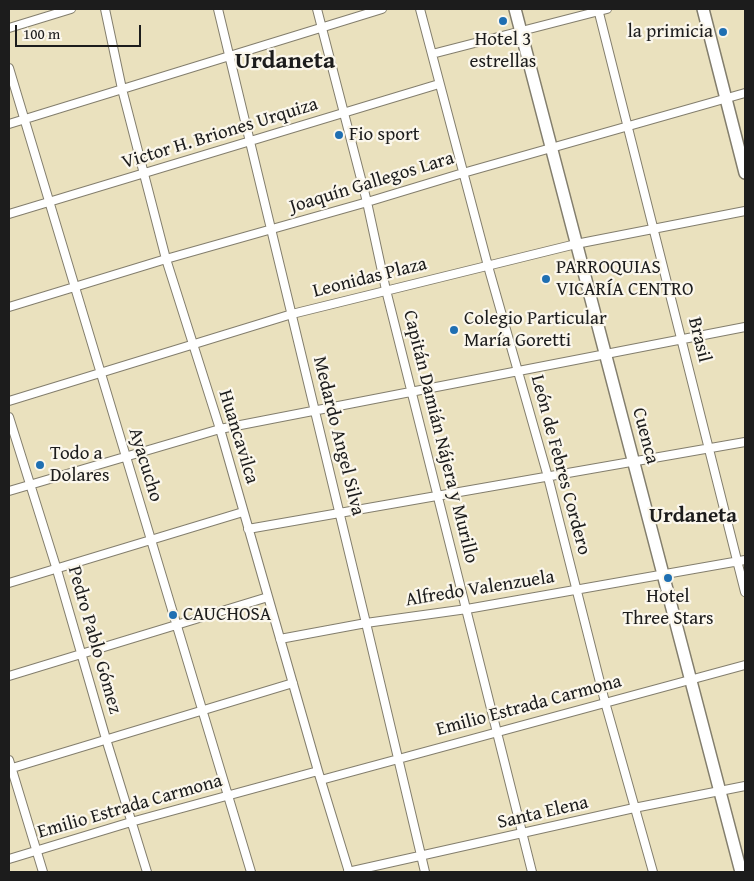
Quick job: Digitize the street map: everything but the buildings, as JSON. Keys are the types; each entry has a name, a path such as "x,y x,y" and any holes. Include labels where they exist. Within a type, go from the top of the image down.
{"main road":[{"name":"Cuenca","path":"515,9 741,872"},
{"path":"703,9 745,173"}],"street":[{"path":"9,28 72,9"},
{"name":"Huancavilca","path":"105,9 122,89 166,260 220,429 349,872"},
{"name":"Medardo Angel Silva","path":"218,9 424,872"},
{"name":"Capitán Damián Nájera y Murillo","path":"317,9 367,202 386,290 532,872"},
{"path":"9,124 382,9"},
{"name":"León de Febres Cordero","path":"420,9 488,266 548,477 605,702 652,872"},
{"path":"432,54 601,9"},
{"name":"Brasil","path":"601,9 628,126 709,450 741,560 745,592"},
{"name":"Ayacucho","path":"9,68 251,872"},
{"name":"Victor H. Briones Urquiza","path":"9,214 439,84"},
{"name":"Joaquín Gallegos Lara","path":"9,307 551,147 745,93"},
{"name":"Leonidas Plaza","path":"9,401 292,314 576,244 745,211"},
{"path":"9,491 220,429 745,327"},
{"name":"Pedro Pablo Gómez","path":"9,417 57,570 147,872"},
{"path":"248,529 709,450 745,442"},
{"path":"9,583 244,512"},
{"name":"Alfredo Valenzuela","path":"280,639 366,623 467,609 741,560"},
{"path":"9,676 268,596"},
{"name":"Emilio Estrada Carmona","path":"321,780 745,665"},
{"path":"43,872 10,766 203,711 293,683"},
{"name":"Emilio Estrada Carmona","path":"9,859 131,822 318,770"},
{"name":"Santa Elena","path":"349,872 634,808 745,786"}],"place":[{"name":"Hotel 3 estrellas","path":"503,21"},
{"name":"la primicia","path":"723,32"},
{"name":"Fio sport","path":"339,135"},
{"name":"PARROQUIAS VICARÍA CENTRO","path":"546,279"},
{"name":"Colegio Particular María Goretti","path":"454,330"},
{"name":"Todo a Dolares","path":"40,465"},
{"name":"Hotel Three Stars","path":"668,578"},
{"name":"CAUCHOSA","path":"173,615"}],"district":[{"name":"Urdaneta","path":"285,62"},
{"name":"Urdaneta","path":"693,517"}]}
